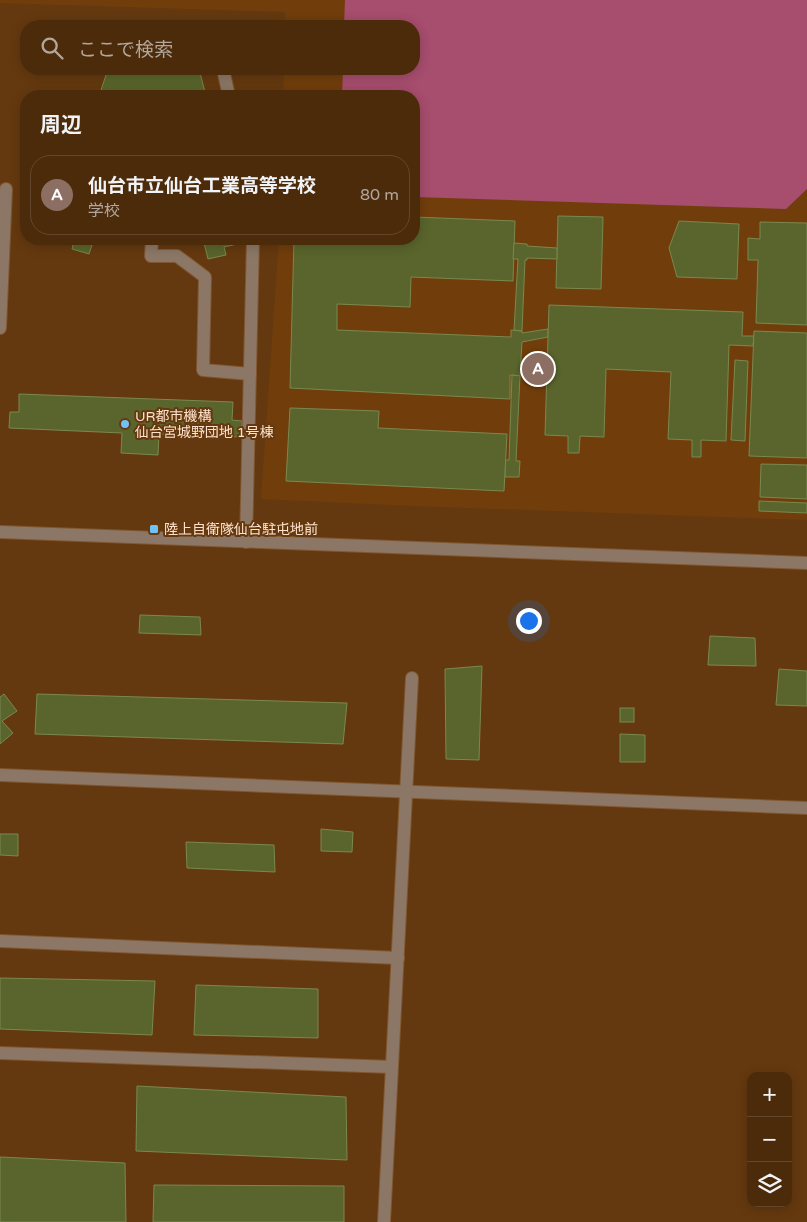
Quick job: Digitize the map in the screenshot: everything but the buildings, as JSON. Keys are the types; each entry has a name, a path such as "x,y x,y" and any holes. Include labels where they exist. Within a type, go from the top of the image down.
{"street":[{"path":"224,75 228,90"},
{"path":"0,328 6,189"},
{"path":"152,245 151,256 177,256 205,277 203,370 250,374"},
{"path":"246,542 253,245"},
{"path":"0,532 807,562"},
{"path":"384,1222 412,678"},
{"path":"0,775 807,808"},
{"path":"0,941 398,958"},
{"path":"0,1053 392,1067"}],"shaded area":[{"path":"0,0 807,0 807,520 261,499 279,245 420,245 420,90 283,90 284,75 420,75 420,20 285,20 285,12 0,3"},
{"path":"345,0 807,0 807,189 786,209 420,197 420,90 342,90 343,75 420,75 420,20 344,20"}],"place":[{"name":"仙台市立仙台工業高等学校","path":"538,369"},
{"name":"UR都市機構 仙台宮城野団地 1号棟","path":"125,424"},
{"name":"陸上自衛隊仙台駐屯地前","path":"154,529"}]}
